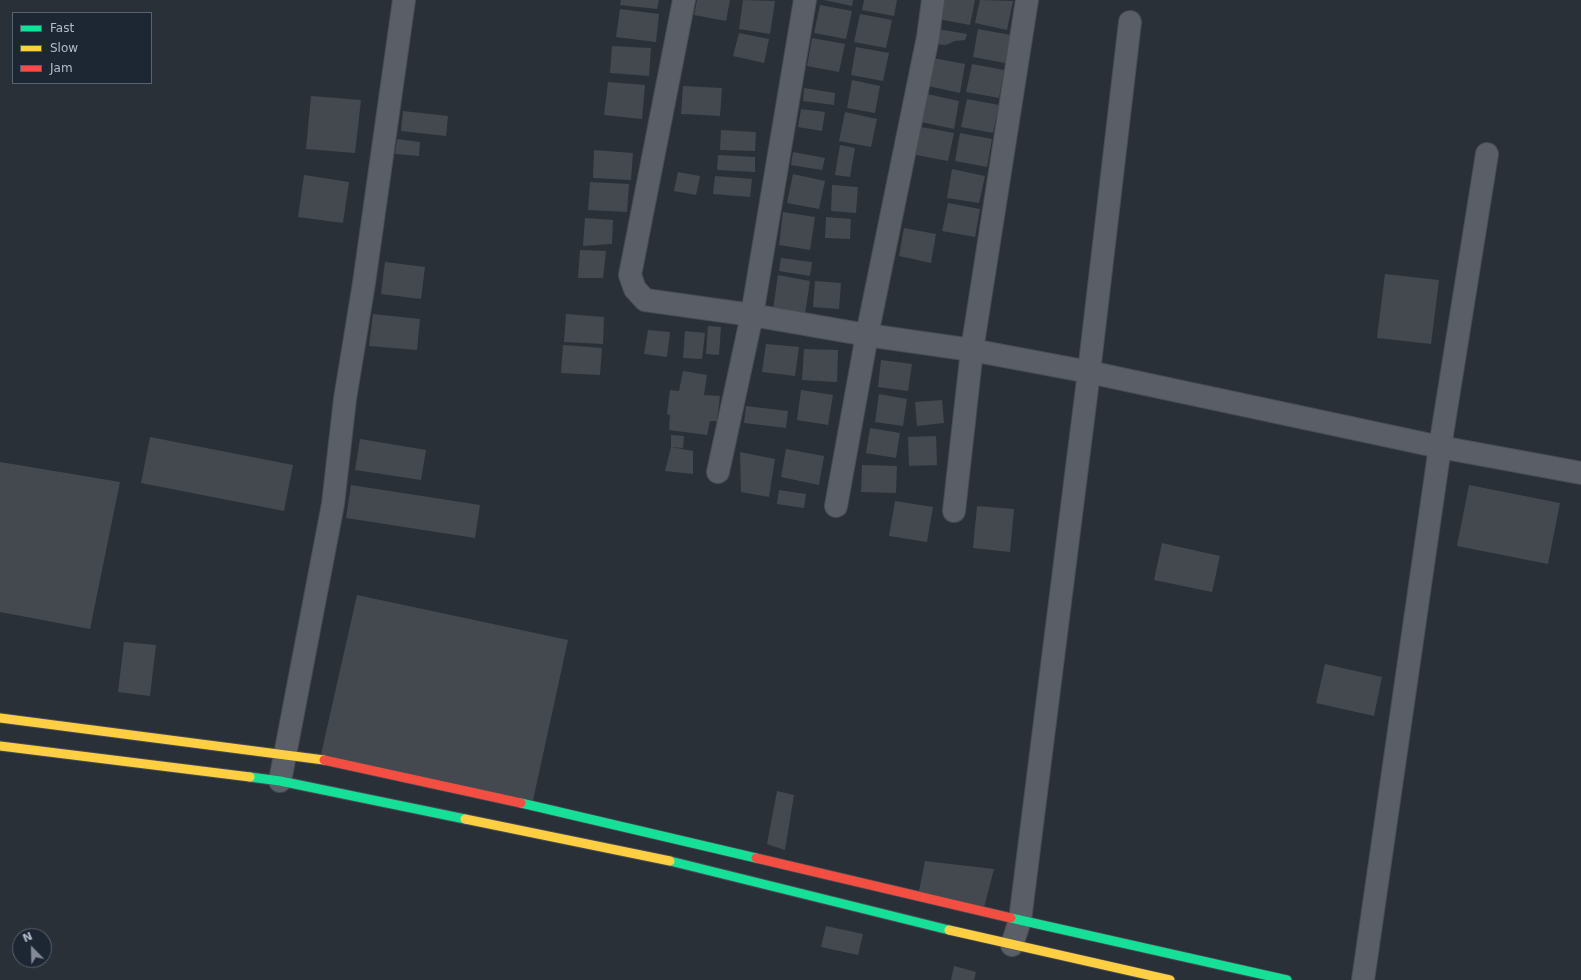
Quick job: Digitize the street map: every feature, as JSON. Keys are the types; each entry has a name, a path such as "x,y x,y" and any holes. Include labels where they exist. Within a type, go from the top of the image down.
{"street":[{"path":"280,782 334,504 345,399 365,275 404,0"},
{"path":"684,0 630,275 635,289 645,300 752,315 867,335 972,350 1089,372 1440,446 1581,473"},
{"path":"718,472 752,315 806,0"},
{"path":"836,506 867,335 928,37 933,0"},
{"path":"954,511 972,350 1028,0"},
{"path":"1012,945 1020,920 1089,372 1130,22"},
{"path":"1363,980 1440,446 1487,154"},
{"path":"0,718 285,754 343,764 532,805 647,844 1012,945 1170,980"},
{"path":"0,746 280,782 647,844 1020,920 1287,980"}],"building":[{"path":"621,0 659,0 657,9 620,5"},
{"path":"697,0 730,0 726,21 694,15"},
{"path":"743,0 775,1 770,34 739,29"},
{"path":"824,0 853,0 852,6"},
{"path":"864,0 897,0 894,16 862,10"},
{"path":"941,0 975,0 970,25 938,19"},
{"path":"980,0 1013,1 1007,30 975,23"},
{"path":"820,5 852,11 846,39 814,33"},
{"path":"620,9 659,14 656,42 616,37"},
{"path":"860,14 892,20 886,48 854,42"},
{"path":"938,29 967,34 965,40 955,41 946,45 935,44"},
{"path":"978,29 1011,35 1005,63 973,57"},
{"path":"739,33 769,39 764,63 733,56"},
{"path":"812,38 845,44 839,72 807,66"},
{"path":"612,46 651,48 649,76 610,73"},
{"path":"856,47 889,53 883,81 851,75"},
{"path":"933,58 965,64 960,93 928,86"},
{"path":"972,64 1004,70 999,98 966,92"},
{"path":"852,80 880,86 875,113 847,108"},
{"path":"608,82 645,85 642,119 604,115"},
{"path":"683,86 722,88 720,116 681,114"},
{"path":"804,88 835,93 834,105 803,101"},
{"path":"927,94 959,101 954,129 921,122"},
{"path":"311,96 361,100 355,153 306,149"},
{"path":"967,99 999,105 993,133 961,127"},
{"path":"801,109 825,112 822,131 798,127"},
{"path":"403,111 448,116 446,136 401,131"},
{"path":"845,112 877,119 871,147 839,141"},
{"path":"921,127 954,133 948,161 916,155"},
{"path":"721,130 756,132 755,151 720,150"},
{"path":"960,133 992,139 987,167 955,161"},
{"path":"397,139 420,142 419,156 395,154"},
{"path":"840,145 855,148 850,177 835,175"},
{"path":"594,150 633,153 631,180 593,178"},
{"path":"793,152 825,158 822,170 791,165"},
{"path":"718,155 755,157 755,172 717,170"},
{"path":"952,169 985,176 979,203 947,198"},
{"path":"678,172 700,176 696,195 674,191"},
{"path":"793,174 825,181 819,209 787,203"},
{"path":"304,175 349,182 343,223 298,217"},
{"path":"715,176 752,179 750,197 713,194"},
{"path":"590,182 629,184 627,212 588,210"},
{"path":"832,185 858,187 856,213 831,211"},
{"path":"948,203 980,209 975,237 942,231"},
{"path":"783,212 815,217 810,250 779,245"},
{"path":"826,217 851,219 850,239 825,238"},
{"path":"585,218 613,220 612,244 583,246"},
{"path":"904,228 936,234 931,263 899,256"},
{"path":"580,250 606,251 603,278 578,278"},
{"path":"781,258 812,262 810,276 779,271"},
{"path":"385,262 425,267 421,299 381,294"},
{"path":"1385,274 1439,280 1431,344 1377,338"},
{"path":"778,275 810,281 805,314 773,309"},
{"path":"815,281 841,283 839,309 813,307"},
{"path":"373,314 420,319 417,350 369,346"},
{"path":"566,314 604,317 603,344 564,342"},
{"path":"708,326 721,327 719,355 706,354"},
{"path":"648,330 670,332 667,357 644,354"},
{"path":"685,331 705,333 702,359 683,358"},
{"path":"766,344 799,347 795,376 762,372"},
{"path":"563,345 602,348 600,375 561,373"},
{"path":"804,349 838,350 837,382 802,380"},
{"path":"881,360 912,364 908,391 878,387"},
{"path":"683,371 707,375 704,395 720,396 717,421 710,421 707,435 669,430 670,415 667,414 670,390 679,391"},
{"path":"801,390 833,395 828,425 797,420"},
{"path":"879,394 907,399 903,426 875,422"},
{"path":"942,400 944,423 917,426 915,402"},
{"path":"746,406 788,411 786,428 744,423"},
{"path":"870,428 900,433 896,458 866,453"},
{"path":"671,435 684,436 683,448 671,447"},
{"path":"936,436 937,465 909,466 908,437"},
{"path":"150,437 293,465 284,511 141,483"},
{"path":"360,439 426,450 421,480 355,470"},
{"path":"671,447 693,451 693,474 665,471"},
{"path":"786,449 824,456 819,485 781,477"},
{"path":"740,452 775,459 769,497 741,492"},
{"path":"0,462 120,482 90,629 0,612"},
{"path":"862,465 897,466 896,493 861,492"},
{"path":"351,485 480,505 475,538 346,518"},
{"path":"1469,485 1560,503 1548,564 1457,546"},
{"path":"779,490 806,494 804,508 777,504"},
{"path":"895,501 933,507 927,542 889,536"},
{"path":"977,506 1014,509 1010,552 973,548"},
{"path":"1162,543 1220,556 1212,592 1154,580"},
{"path":"357,595 568,640 532,805 320,759"},
{"path":"124,642 156,645 150,696 118,692"},
{"path":"1325,664 1382,677 1374,716 1316,703"},
{"path":"777,791 794,795 785,850 767,844"},
{"path":"925,861 994,869 983,911 918,896"},
{"path":"826,926 863,934 858,955 821,947"},
{"path":"954,966 976,972 974,980 951,980"}],"traffic: fast":[{"path":"250,777 280,781 465,819"},
{"path":"521,803 756,858"},
{"path":"670,861 949,930"},
{"path":"1011,918 1287,980"}],"traffic: slow":[{"path":"0,718 324,760"},
{"path":"0,746 250,777"},
{"path":"465,819 670,861"},
{"path":"949,930 1170,980"}],"traffic: jam":[{"path":"324,760 521,803"},
{"path":"756,858 1011,918"}]}
